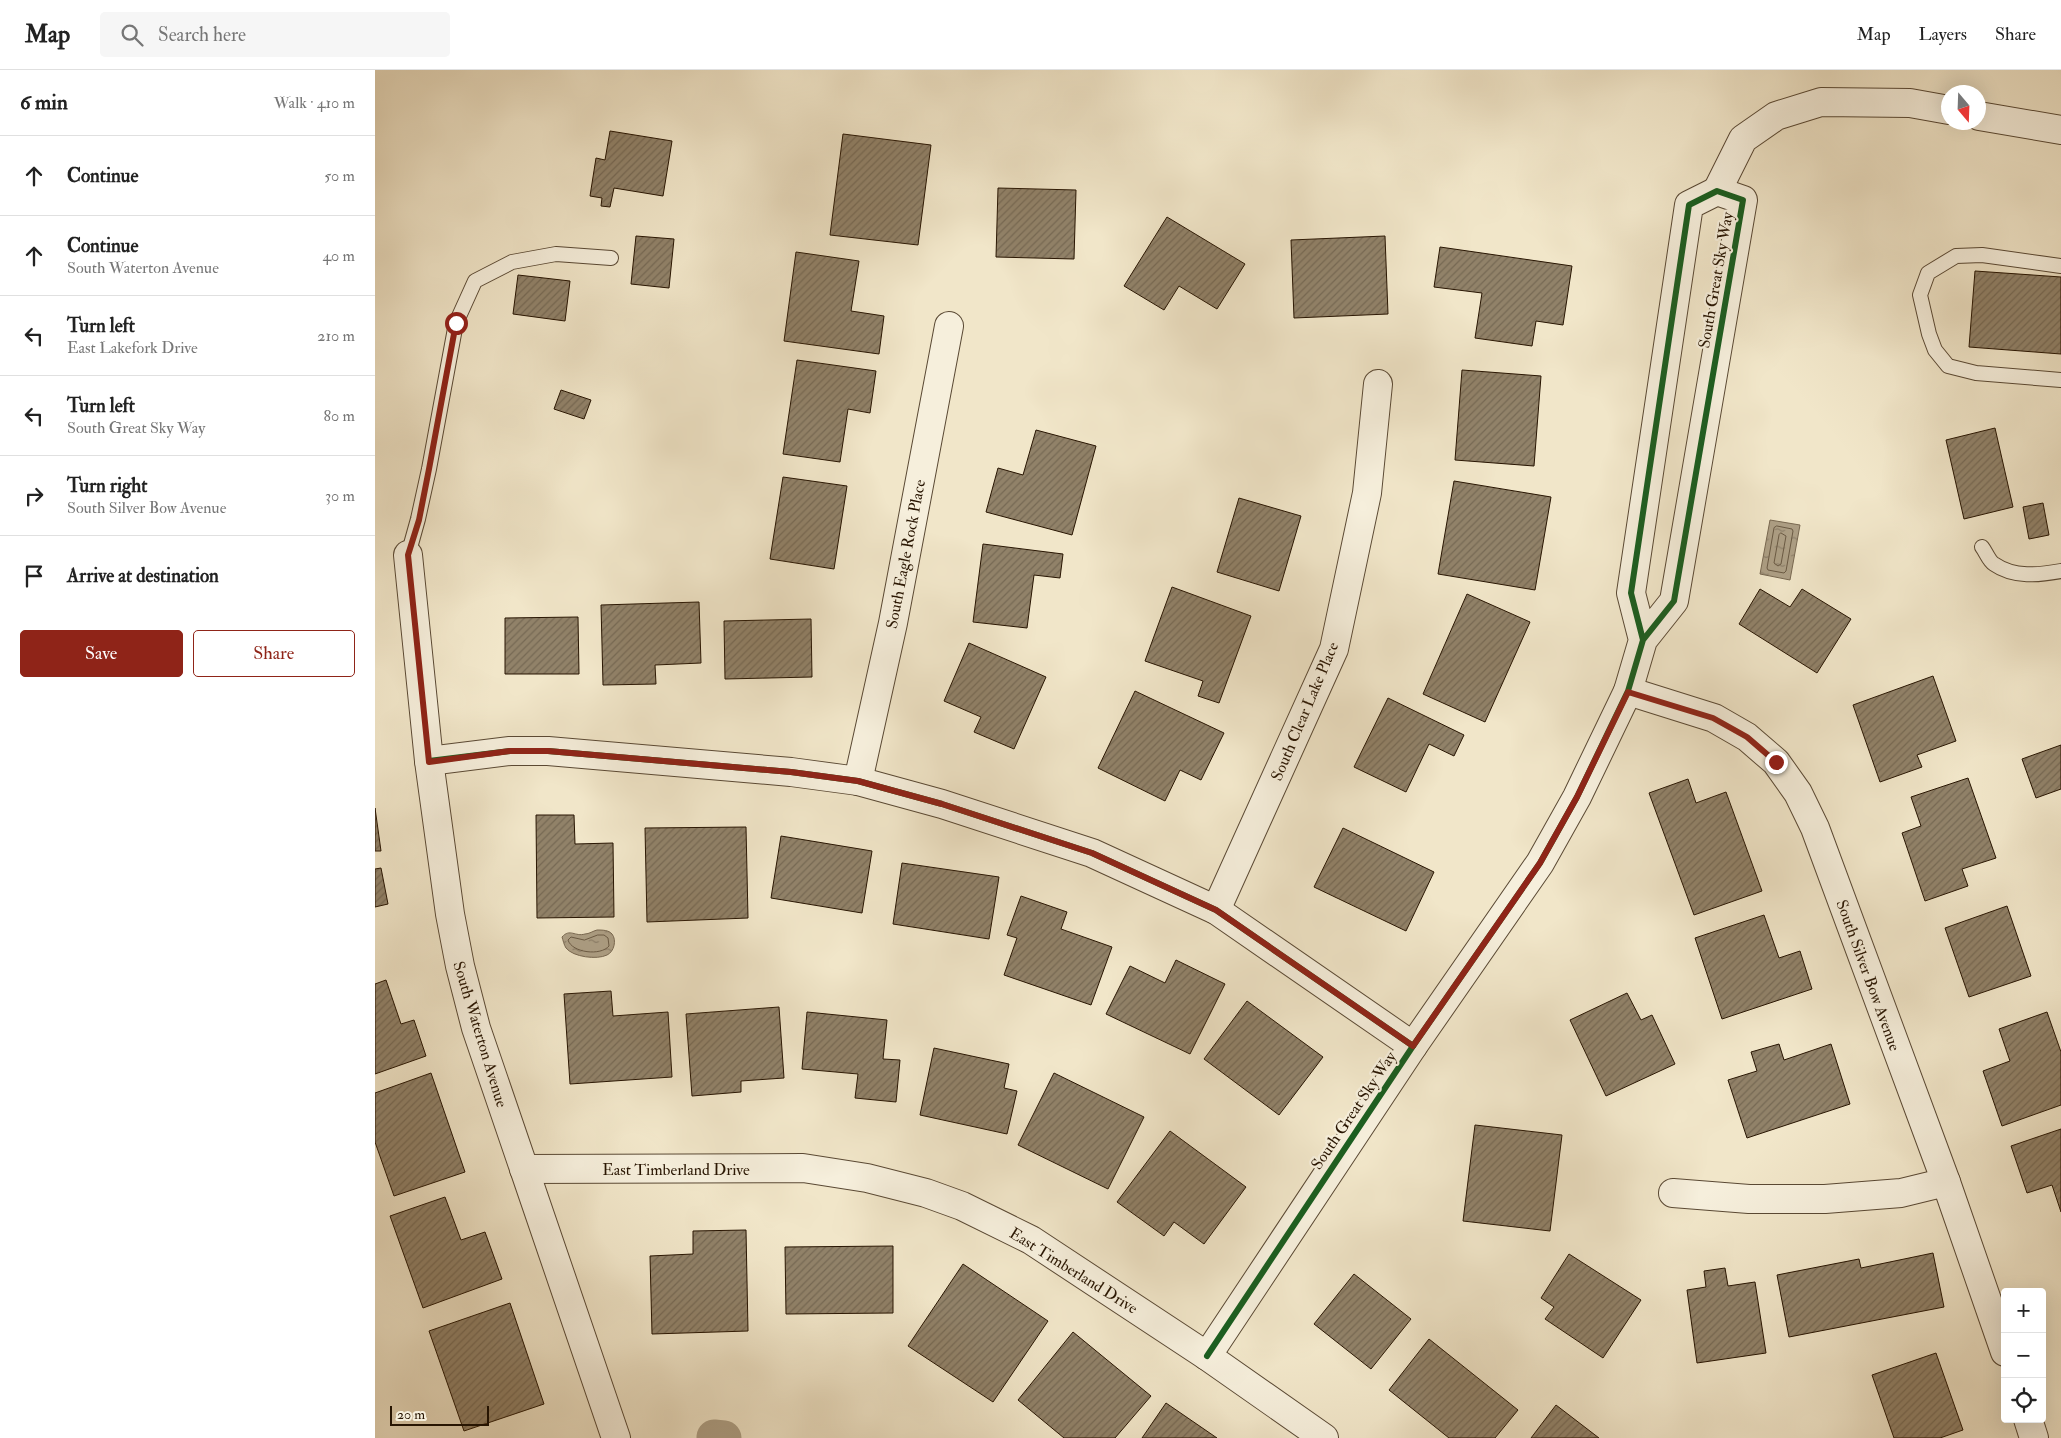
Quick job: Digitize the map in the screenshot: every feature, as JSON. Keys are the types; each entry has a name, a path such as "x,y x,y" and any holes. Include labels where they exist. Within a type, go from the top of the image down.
{"street":[{"name":"South Great Sky Way","path":"1643,640 1631,594 1689,206 1717,191 1743,139 1776,116 1821,102 1910,103 1941,109"},
{"path":"1986,117 2061,130"},
{"name":"South Great Sky Way","path":"1207,1356 1413,1046 1540,863 1577,797 1628,692 1643,640 1674,601 1743,200 1717,191"},
{"name":"South Eagle Rock Place","path":"858,781 893,623 949,326"},
{"name":"South Clear Lake Place","path":"1216,910 1333,649 1367,493 1379,384"},
{"name":"South Waterton Avenue","path":"408,555 429,762 459,966 476,1028 616,1438"},
{"name":"South Silver Bow Avenue","path":"1628,692 1713,718 1747,737 1776,762 1799,793 1815,828 1946,1182 2001,1340"},
{"path":"429,762 510,751 548,751 791,772 858,781 942,804 1092,853 1216,910 1413,1046"},
{"name":"East Timberland Drive","path":"525,1169 803,1168 867,1178 926,1193 962,1206 1031,1240 1207,1356 1324,1438"},
{"path":"1673,1193 1749,1199 1825,1199 1901,1193 1946,1182"},
{"path":"2029,1423 2034,1438"}],"lane":[{"path":"408,555 419,520 456,323 475,281 512,262 556,254 611,258"},
{"path":"2061,266 1982,255 1956,256 1928,273 1920,295 1929,334 1935,350 1948,366 1977,373 2061,380"},
{"path":"1982,547 1993,564 2013,572 2036,575 2061,572"}],"water":[{"path":"1770,520 1800,525 1790,580 1760,574"},
{"path":"597,930 605,930 614,937 613,949 607,955 603,957 585,957 574,954 565,947 562,937 565,934 581,935"}],"building":[{"path":"610,131 672,141 663,196 614,188 610,207 601,206 602,198 590,196 596,158 605,160"},
{"path":"843,134 931,145 918,245 830,235"},
{"path":"998,188 1076,190 1074,259 996,257"},
{"path":"1167,217 1245,264 1217,309 1179,286 1164,310 1124,286"},
{"path":"636,236 674,239 669,288 631,284"},
{"path":"1385,236 1388,314 1294,318 1291,240"},
{"path":"1440,247 1572,266 1563,325 1536,321 1532,346 1475,338 1482,293 1434,287"},
{"path":"796,252 859,261 851,311 884,316 879,354 784,341"},
{"path":"1975,271 2061,277 2061,354 1969,347"},
{"path":"518,275 570,281 565,321 513,314"},
{"path":"797,360 876,371 870,413 848,409 840,462 783,454"},
{"path":"1462,370 1541,376 1534,466 1455,460"},
{"path":"561,390 591,400 584,419 554,409"},
{"path":"1995,428 2013,507 1964,519 1946,440"},
{"path":"1036,430 1096,446 1072,535 986,512 998,468 1023,475"},
{"path":"783,477 847,486 834,569 770,559"},
{"path":"1454,481 1551,497 1535,590 1438,574"},
{"path":"1239,498 1301,516 1279,591 1217,572"},
{"path":"2043,503 2049,535 2029,539 2023,507"},
{"path":"983,544 1063,554 1060,578 1034,575 1027,628 973,622"},
{"path":"1172,587 1251,616 1219,703 1198,696 1203,681 1145,661"},
{"path":"1760,589 1790,607 1802,589 1851,619 1817,673 1739,624"},
{"path":"1467,594 1530,622 1485,722 1423,694"},
{"path":"699,602 701,663 655,665 656,684 603,685 601,605"},
{"path":"578,617 579,674 505,674 505,618"},
{"path":"811,619 812,677 725,679 724,621"},
{"path":"969,643 1046,677 1014,749 974,732 981,717 944,701"},
{"path":"1933,676 1956,741 1917,755 1922,767 1880,782 1853,705"},
{"path":"1135,691 1224,733 1201,780 1180,770 1165,801 1098,768"},
{"path":"1388,698 1464,735 1454,756 1429,744 1406,792 1354,767"},
{"path":"2061,745 2061,789 2036,798 2022,759"},
{"path":"1968,778 1996,858 1962,869 1968,886 1925,901 1902,833 1921,826 1911,797"},
{"path":"1688,779 1696,803 1726,792 1762,891 1694,915 1649,793"},
{"path":"375,808 381,851 375,851"},
{"path":"536,815 574,815 575,844 613,843 614,917 537,918"},
{"path":"746,827 748,918 647,922 645,828"},
{"path":"1343,828 1434,872 1406,931 1314,887"},
{"path":"781,836 872,851 862,913 771,898"},
{"path":"902,863 999,877 989,939 893,924"},
{"path":"381,868 388,904 375,907 375,869"},
{"path":"1021,896 1067,912 1061,929 1112,947 1091,1005 1004,975 1017,938 1007,935"},
{"path":"2007,906 2031,976 1969,997 1945,928"},
{"path":"1764,915 1779,958 1800,951 1812,989 1722,1019 1695,938"},
{"path":"1176,960 1225,984 1190,1054 1106,1014 1130,966 1165,983"},
{"path":"386,980 401,1024 414,1020 426,1056 375,1074 375,984"},
{"path":"611,991 613,1016 668,1012 672,1077 570,1084 564,994"},
{"path":"1627,993 1641,1020 1652,1015 1675,1064 1606,1096 1570,1020"},
{"path":"1247,1001 1323,1057 1279,1115 1204,1059"},
{"path":"779,1007 784,1078 741,1081 741,1092 692,1096 686,1014"},
{"path":"807,1012 887,1020 883,1059 900,1060 896,1102 855,1098 858,1074 802,1069"},
{"path":"2047,1012 2061,1052 2061,1105 2002,1126 1983,1071 2010,1061 1999,1029"},
{"path":"1779,1044 1784,1060 1831,1044 1850,1104 1747,1138 1728,1080 1757,1071 1751,1052"},
{"path":"934,1048 1009,1064 1004,1088 1017,1091 1007,1134 920,1115"},
{"path":"431,1073 465,1172 394,1196 375,1142 375,1093"},
{"path":"1054,1073 1144,1117 1108,1189 1018,1145"},
{"path":"1475,1125 1562,1135 1550,1231 1463,1221"},
{"path":"2061,1129 2061,1212 2052,1185 2027,1193 2011,1146"},
{"path":"1170,1131 1246,1187 1204,1244 1174,1222 1164,1236 1117,1202"},
{"path":"445,1197 461,1240 485,1232 502,1279 423,1308 390,1216"},
{"path":"746,1230 748,1331 652,1334 650,1256 693,1254 693,1231"},
{"path":"893,1246 893,1313 786,1314 785,1247"},
{"path":"1933,1253 1944,1307 1789,1337 1777,1275 1859,1259 1861,1268"},
{"path":"1569,1254 1641,1300 1603,1358 1545,1319 1554,1307 1541,1298"},
{"path":"963,1264 1048,1321 993,1402 908,1346"},
{"path":"1725,1268 1728,1286 1755,1282 1766,1353 1697,1363 1687,1290 1706,1287 1704,1271"},
{"path":"1354,1274 1411,1319 1371,1369 1314,1324"},
{"path":"510,1303 544,1404 464,1431 429,1331"},
{"path":"1073,1332 1151,1396 1115,1438 1064,1438 1018,1400"},
{"path":"1429,1339 1518,1410 1495,1438 1449,1438 1389,1390"},
{"path":"1936,1353 1963,1430 1940,1438 1894,1438 1872,1375"},
{"path":"1166,1403 1217,1438 1142,1438"},
{"path":"1556,1405 1599,1438 1531,1438"}],"waterway":[{"path":"714,1437 724,1438"}],"cycle path":[{"path":"1207,1356 1413,1046 1540,863 1577,797 1628,691 1643,640 1674,601 1743,200 1717,191 1689,205 1631,593 1643,640"},
{"path":"429,761 510,751 548,751 791,772 858,781 942,804 1092,853 1216,910 1413,1046"}],"route":[{"path":"456,323 419,520 408,555 429,762 510,751 548,751 791,772 858,781 942,804 1092,853 1216,910 1413,1046 1540,863 1577,797 1628,692 1713,718 1747,737 1776,762"}]}
